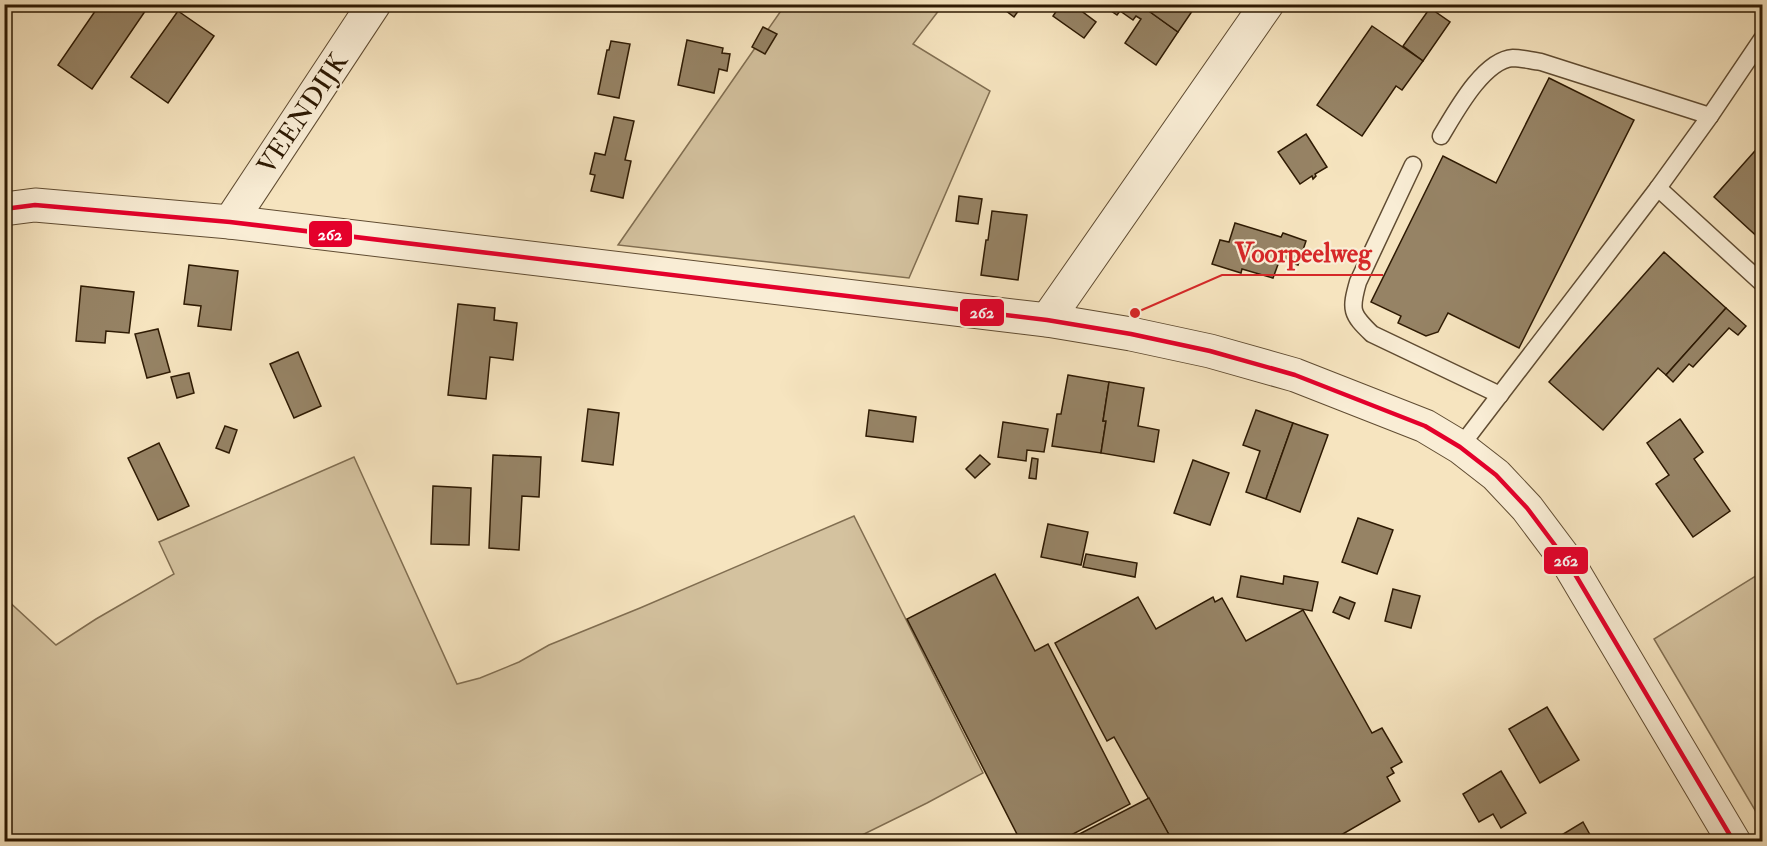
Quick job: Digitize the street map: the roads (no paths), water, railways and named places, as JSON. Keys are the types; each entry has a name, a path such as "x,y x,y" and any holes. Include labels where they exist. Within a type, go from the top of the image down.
{"street":[{"name":"VEENDIJK","path":"230,222 374,4"},
{"path":"1047,320 1267,4"},
{"path":"4,209 34,206 230,222 1047,320 1131,334 1210,351 1295,375 1425,426 1460,447 1496,475 1527,508 1569,564 1734,842"}],"lane":[{"path":"1460,447 1658,188 1762,39"},
{"path":"1441,136 1479,80 1497,64 1512,58 1541,62 1710,116"},
{"path":"1413,165 1358,282 1353,300 1355,318 1372,334 1500,394"},
{"path":"1658,188 1762,283"}],"place":[{"name":"Voorpeelweg","path":"1135,313"}]}
